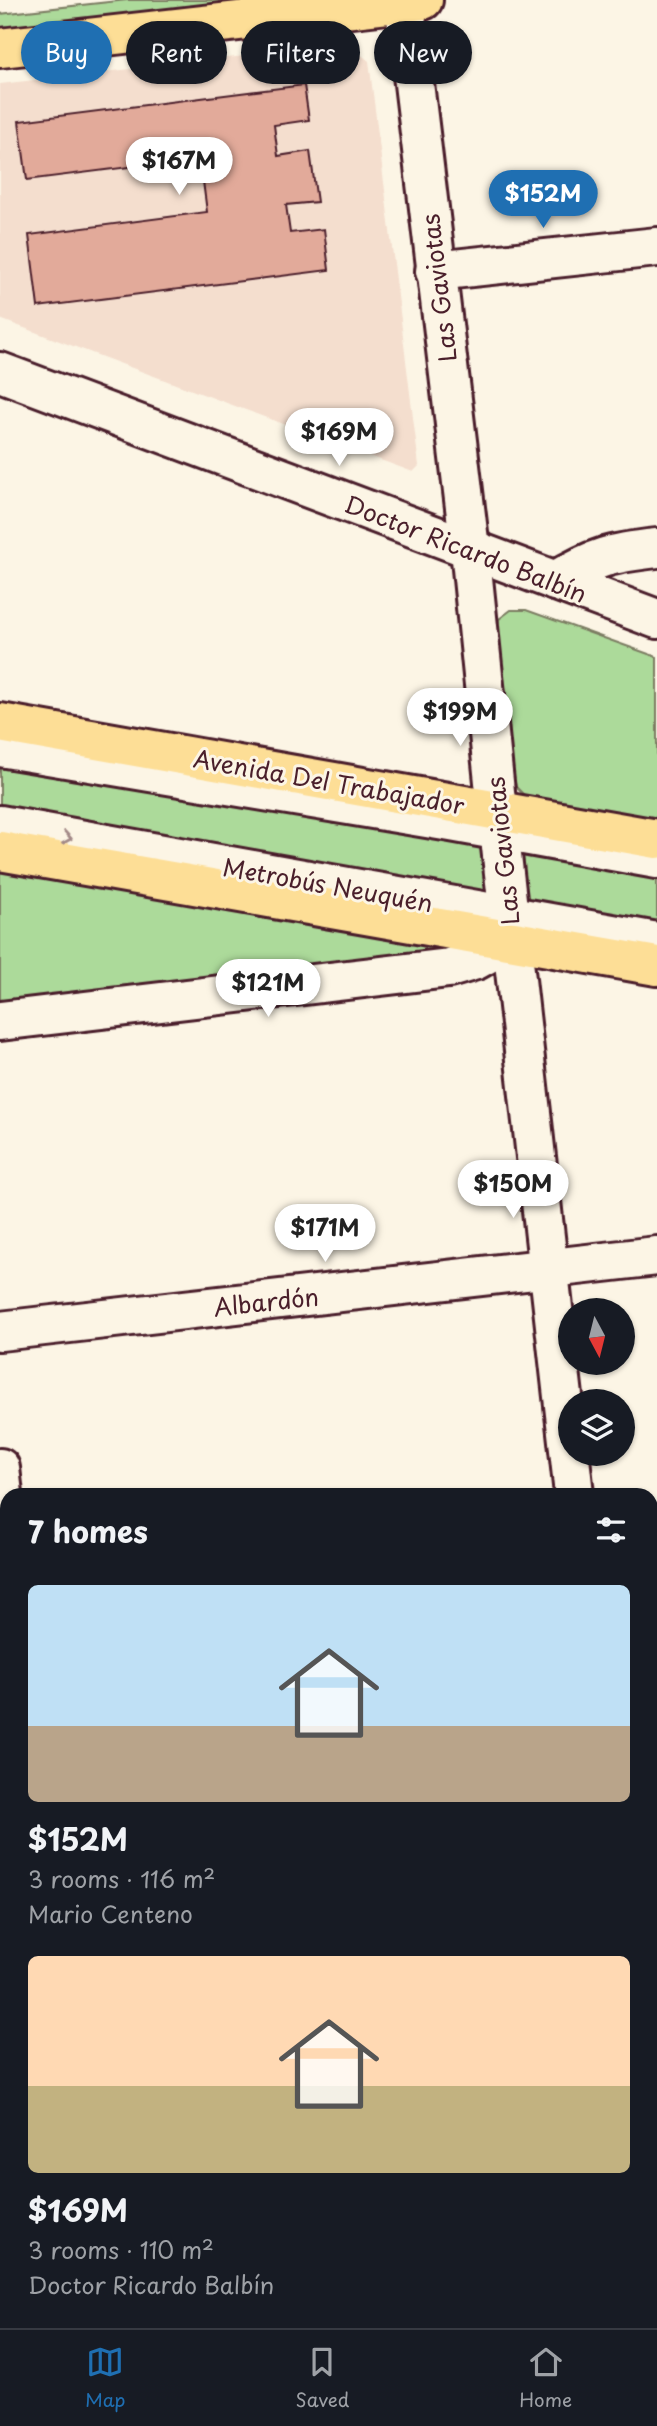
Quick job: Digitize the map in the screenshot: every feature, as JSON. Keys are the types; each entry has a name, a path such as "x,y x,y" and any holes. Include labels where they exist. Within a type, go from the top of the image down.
{"main road":[{"path":"0,48 411,1"},
{"name":"Avenida Del Trabajador","path":"0,723 498,821 657,839"},
{"path":"0,851 510,928 657,966"}],"street":[{"name":"Las Gaviotas","path":"411,1 435,271 470,549 573,1488"},
{"path":"435,271 657,247"},
{"name":"Doctor Ricardo Balbín","path":"0,372 657,620"},
{"path":"555,581 576,567 610,554 657,548"},
{"path":"0,747 498,821 657,859"},
{"name":"Metrobús Neuquén","path":"0,825 510,928 657,942"},
{"path":"0,1021 449,968 476,960 510,928"},
{"name":"Albardón","path":"0,1331 657,1256"},
{"path":"0,1468 2,1488"}],"shaded area":[{"path":"360,54 369,61 419,466 413,472 0,319 0,84 21,82 21,84 112,84 112,71 126,70 126,84 227,84 227,58 241,56 241,84 360,84"}],"green space":[{"path":"127,0 311,0 112,22 21,21 21,33 0,35 0,14"},
{"path":"511,610 526,610 657,657 657,824 528,799 516,787 498,633 499,619"},
{"path":"0,756 475,837 483,849 489,897 0,819"},
{"path":"521,850 657,866 657,933 526,902"},
{"path":"0,865 451,948 0,1007"}],"building":[{"path":"304,85 309,120 274,125 278,156 310,151 317,202 286,205 290,233 324,229 329,270 38,307 29,235 207,212 200,158 27,180 19,121"}]}
